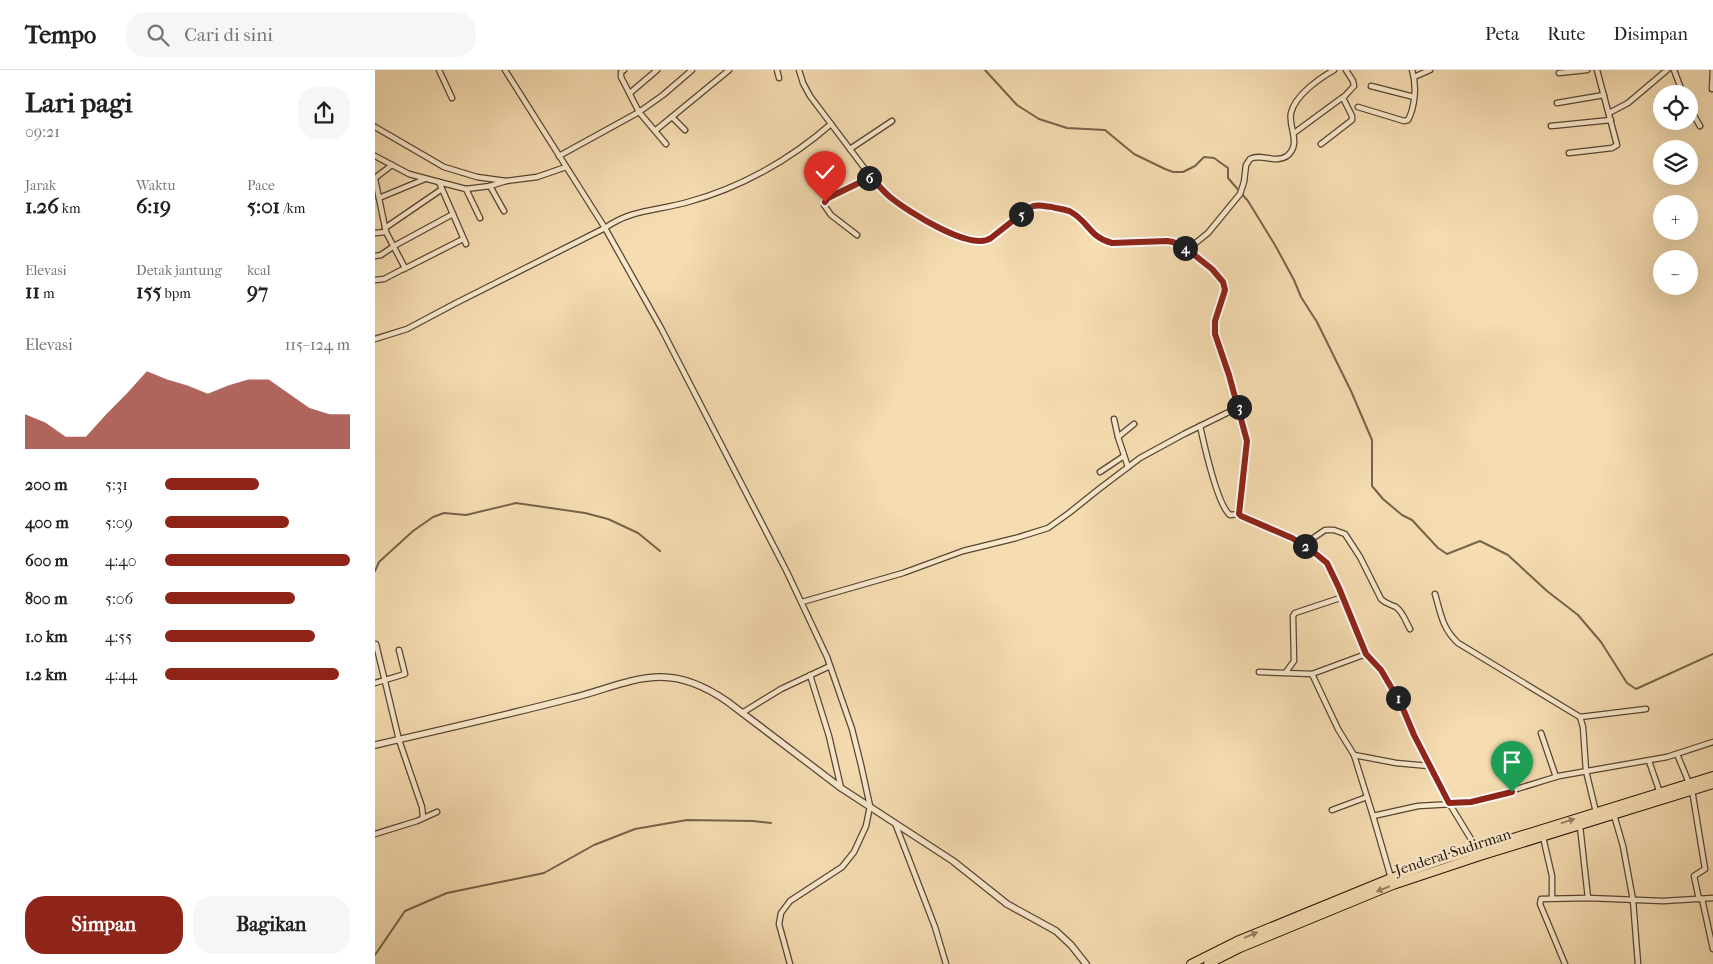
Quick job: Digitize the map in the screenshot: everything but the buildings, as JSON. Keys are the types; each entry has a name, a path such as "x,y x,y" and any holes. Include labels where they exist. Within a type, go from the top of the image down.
{"highway":[{"path":"1191,964 1246,938 1391,878 1596,812 1660,793 1691,787 1713,776"},
{"name":"Jenderal Sudirman","path":"1208,964 1240,948 1393,885 1614,815 1691,787 1713,784"}],"street":[{"path":"439,70 452,98"},
{"path":"505,70 605,228 665,336 802,602 830,666 852,730 870,806 863,835 850,859 834,873 791,901 781,913 779,924 790,964"},
{"path":"624,70 621,72 621,77 639,112 666,144"},
{"path":"630,93 657,70"},
{"path":"559,156 639,112 663,95 692,70"},
{"path":"655,130 729,70"},
{"path":"777,70 779,78"},
{"path":"799,70 810,96 871,177 892,199 930,224 975,240 988,240 1035,205 1073,213 1096,237 1104,241 1112,243 1170,241 1188,250 1212,269 1223,282 1225,290 1215,321 1215,334 1239,407 1247,441 1239,514"},
{"path":"1188,250 1208,233 1241,193 1248,161 1252,157 1278,160 1288,155 1294,144 1291,114 1296,104 1316,81 1334,70"},
{"path":"1294,133 1343,97 1354,86 1346,70"},
{"path":"1358,107 1407,122 1410,117 1414,97 1412,70"},
{"path":"1414,77 1430,70"},
{"path":"1559,73 1587,70"},
{"path":"1569,153 1616,146 1617,142 1597,70"},
{"path":"1609,113 1628,103 1667,70"},
{"path":"1674,70 1680,85"},
{"path":"1712,89 1713,70"},
{"path":"1371,86 1414,97"},
{"path":"1557,103 1604,95"},
{"path":"1321,144 1352,120 1343,97"},
{"path":"672,117 685,130"},
{"path":"1551,126 1611,120"},
{"path":"850,149 892,121"},
{"path":"375,339 407,329 605,228 624,216 687,202 763,173 831,124"},
{"path":"375,127 444,167 477,177 506,181"},
{"path":"375,156 409,174 466,189 537,177 566,167"},
{"path":"392,165 375,178 386,230 405,268"},
{"path":"857,235 831,215 824,205 828,198 871,177"},
{"path":"379,198 427,179"},
{"path":"439,182 466,244"},
{"path":"490,186 503,211"},
{"path":"375,233 386,230 442,189"},
{"path":"466,189 480,218"},
{"path":"375,207 381,206"},
{"path":"375,256 381,255 453,214"},
{"path":"375,280 384,279 463,239"},
{"path":"392,275 405,268"},
{"path":"802,602 903,573 963,551 1048,528 1144,456 1239,407"},
{"path":"1114,418 1117,437 1128,467"},
{"path":"1117,437 1134,424"},
{"path":"1200,426 1217,490 1227,512 1230,515 1239,514 1283,534 1316,553 1327,563 1366,654 1381,670 1401,704 1429,766 1477,849"},
{"path":"1100,472 1124,456"},
{"path":"1303,545 1328,529 1347,536 1381,599 1386,604 1396,607 1404,616 1410,629"},
{"path":"1435,594 1444,627 1457,643 1580,717 1646,709"},
{"path":"1286,672 1294,661 1293,616 1295,613 1343,597"},
{"path":"376,644 399,740 422,807 423,817"},
{"path":"375,683 405,674 399,650"},
{"path":"1259,672 1312,674 1366,654"},
{"path":"742,713 781,689 830,666"},
{"path":"1312,674 1335,722 1354,755 1391,878"},
{"path":"810,675 833,752 841,788"},
{"path":"375,745 481,722 582,696 635,679 660,677 684,680 715,693 772,734 841,788 953,861 1007,904 1056,931 1071,945 1086,964"},
{"path":"1580,717 1583,727 1586,771 1596,812"},
{"path":"1541,733 1556,777"},
{"path":"1373,816 1418,806 1471,802 1556,777 1649,761 1713,742"},
{"path":"1677,754 1691,787 1705,867 1704,870 1694,876 1713,950"},
{"path":"1354,755 1396,763 1429,766"},
{"path":"1649,761 1660,793"},
{"path":"1332,810 1367,797"},
{"path":"375,834 417,821 437,812"},
{"path":"1614,815 1623,846 1633,900 1638,964"},
{"path":"895,823 935,927 946,964"},
{"path":"1580,826 1588,898"},
{"path":"1543,837 1552,876 1552,898"},
{"path":"1565,964 1540,904 1541,899 1588,898 1663,901 1713,898"}],"waterway":[{"path":"985,70 1017,105 1039,119 1067,128 1105,130 1134,154 1173,172 1183,172 1195,166 1204,157 1214,158 1228,168 1228,178 1248,201 1275,245 1301,297 1317,322 1351,391 1372,440 1372,486 1383,499 1402,515 1412,520 1438,548 1447,554 1480,541 1508,555 1547,591 1578,615 1601,642 1627,683 1636,689 1713,654"},
{"path":"375,571 379,562 413,531 433,517 444,513 466,515 516,503 585,513 608,519 638,533 660,551"},
{"path":"375,955 405,911 447,893 544,873 594,845 635,829 687,820 771,823"}],"route":[{"path":"825,202 828,198 871,177 892,199 930,224 951,233 980,241 986,241 991,238 1029,208 1035,205 1046,206 1073,213 1096,237 1104,241 1112,243 1170,241 1188,250 1212,269 1222,279 1225,286 1216,316 1215,334 1229,375 1247,441 1239,514 1292,538 1310,549 1327,563 1366,654 1381,670 1401,704 1429,766 1449,803 1471,802 1512,792"}]}
